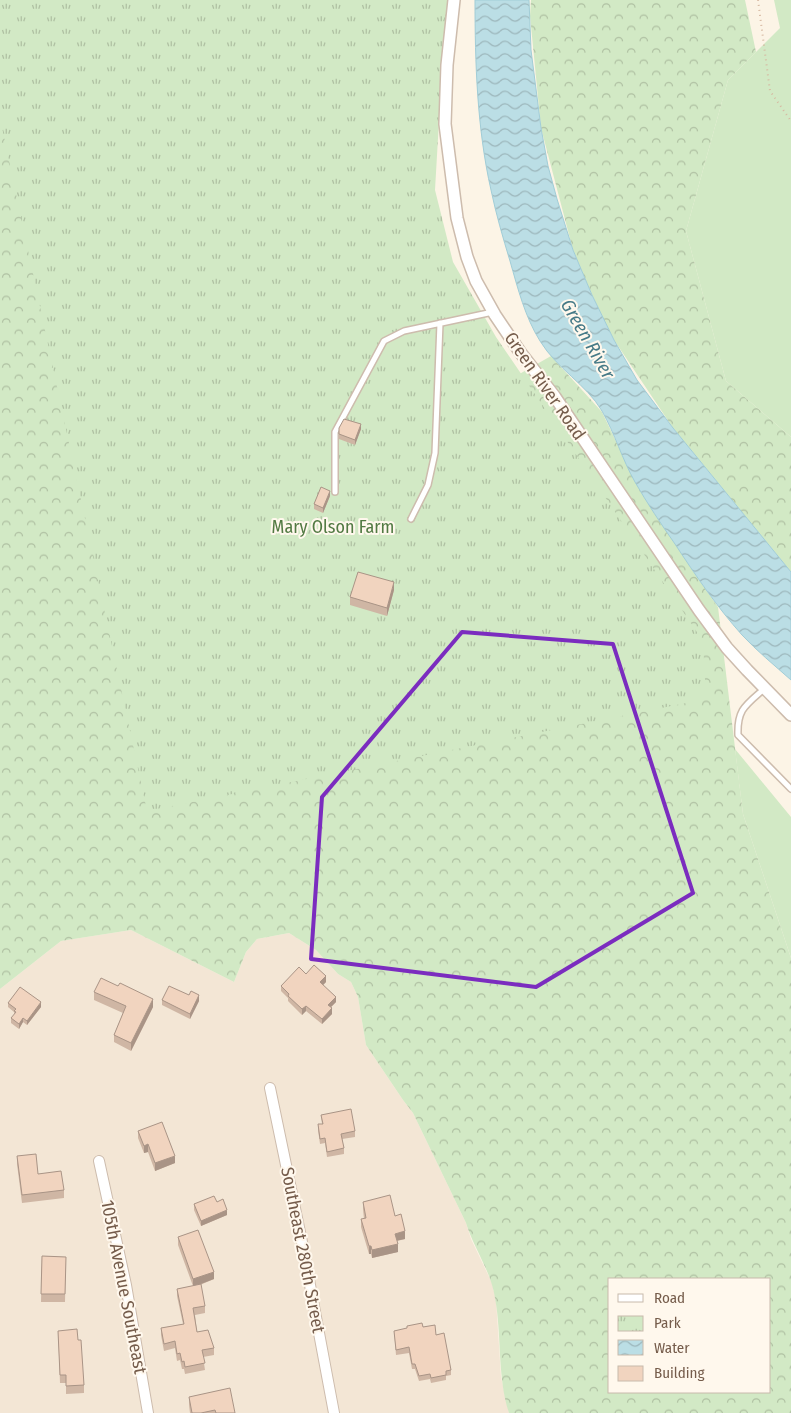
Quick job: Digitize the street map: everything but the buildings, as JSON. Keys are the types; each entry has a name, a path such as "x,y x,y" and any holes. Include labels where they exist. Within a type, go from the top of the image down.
{"street":[{"name":"Green River Road","path":"454,0 447,64 445,124 457,218 467,257 476,281 493,312 520,352 555,397 699,610 727,648 791,715"},
{"name":"Southeast 280th Street","path":"270,1088 301,1237 334,1413"},
{"name":"105th Avenue Southeast","path":"99,1161 126,1285 148,1413"}],"lane":[{"path":"335,492 335,432 384,341 404,331 493,312"},
{"path":"411,519 428,485 435,453 440,323"},
{"path":"765,688 743,708 737,723 738,735 791,789"}],"path":[{"path":"758,0 770,91 791,121"}],"highlighted area":[{"path":"462,632 613,644 693,893 536,987 311,959 322,797"}],"shaded area":[{"path":"131,930 234,982 246,952 257,939 289,933 316,950 338,974 351,982 358,997 366,1045 413,1113 466,1223 471,1239 492,1283 496,1300 501,1377 509,1413 0,1413 0,989 61,941"}],"green space":[{"path":"0,0 456,0 445,124 356,130 488,392 551,356 602,412 636,483 718,607 743,814 791,958 791,1413 509,1413 501,1370 497,1312 493,1288 466,1223 413,1113 366,1045 358,997 351,982 338,974 316,950 289,933 257,939 246,952 234,982 131,930 61,941 0,989"},
{"name":"Mary Olson Farm","path":"0,0 446,0 435,190 453,262 496,337 703,641 706,699 147,811 0,118"},
{"path":"531,0 745,0 756,52 728,80 686,231 726,381 791,437 791,572 673,428 614,340 592,295 573,250 541,128 530,16"},
{"path":"774,0 791,0 791,437 726,381 686,231 728,80 780,28"},
{"path":"735,749 791,817 791,958 743,814"}],"water":[{"name":"Green River","path":"475,0 529,0 531,50 541,128 548,166 573,250 614,340 637,380 673,428 791,572 791,680 742,635 707,591 659,521 630,473 602,411 588,393 547,351 530,322 502,235 486,167 478,95"}]}
